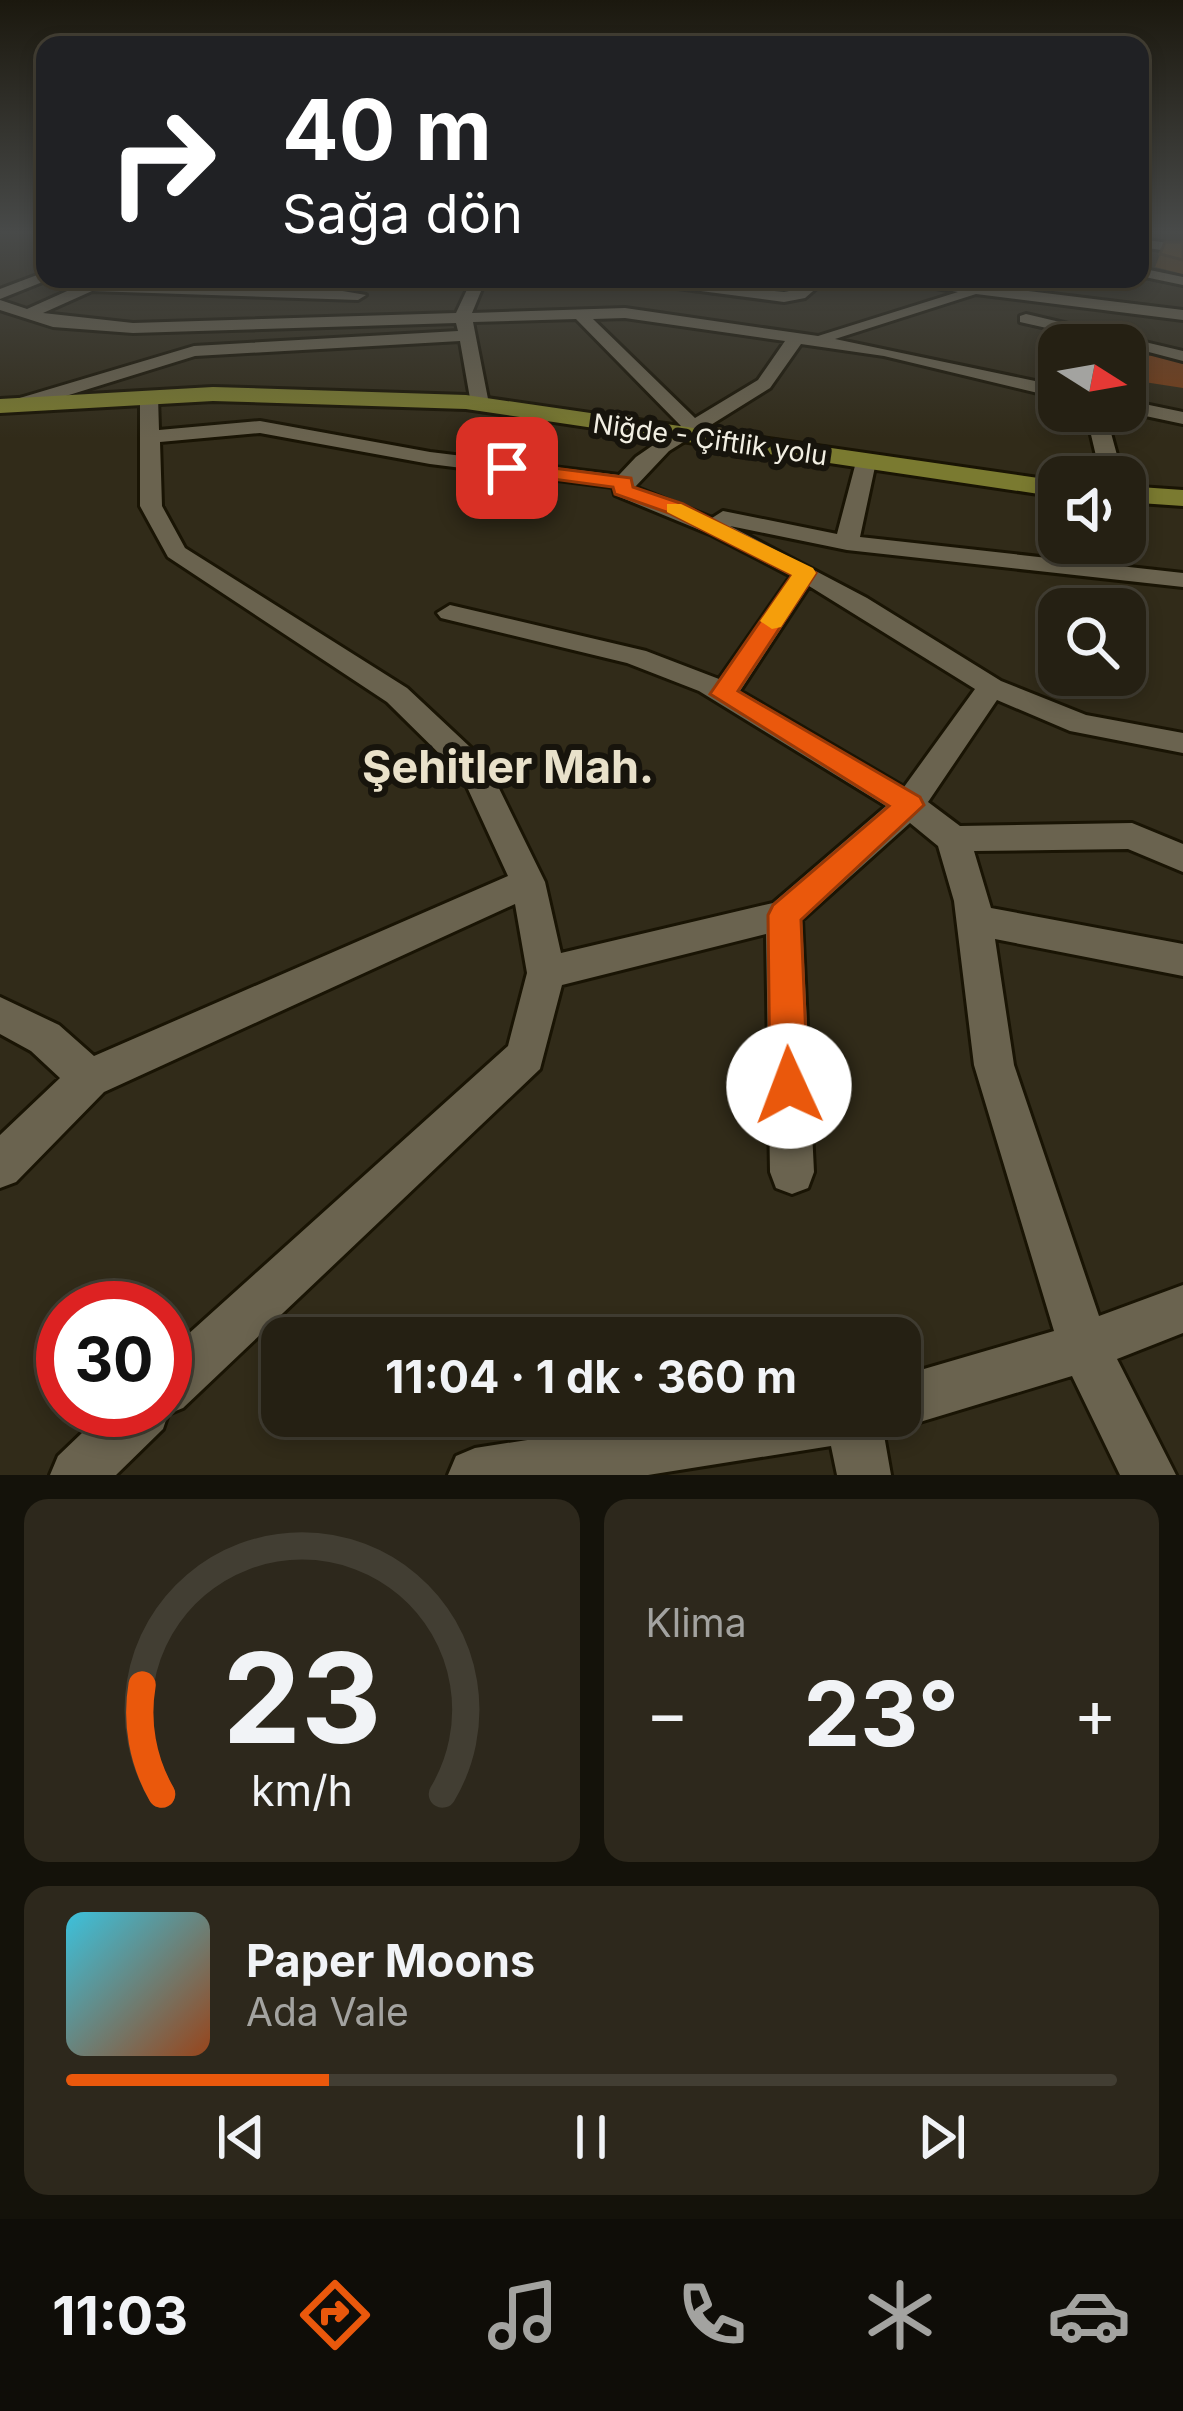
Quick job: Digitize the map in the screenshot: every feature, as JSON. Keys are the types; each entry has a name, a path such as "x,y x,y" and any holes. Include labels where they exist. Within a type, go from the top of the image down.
{"main road":[{"name":"Niğde - Çiftlik yolu","path":"10,405 214,394 480,404 1038,486"},
{"path":"1146,495 1183,497"}],"street":[{"path":"0,323 60,301"},
{"path":"314,322 350,301"},
{"path":"469,301 463,314 480,404"},
{"path":"938,301 805,338 769,381 690,433 653,448 625,475 622,490 676,509 805,573 991,687 1080,724 1183,743"},
{"path":"1090,301 1181,316"},
{"path":"0,305 53,322 133,328 463,314 625,313 805,338 1038,388"},
{"path":"580,314 690,433"},
{"path":"1026,319 1049,324"},
{"path":"10,405 194,351 467,336"},
{"path":"1146,345 1183,356"},
{"path":"149,397 152,506 176,552 397,695 475,770 528,882 546,973 526,1056 192,1365"},
{"path":"1146,411 1178,418 1183,446"},
{"path":"149,436 260,428 430,458 624,482"},
{"path":"847,543 866,462"},
{"path":"676,509 847,543 1183,580"},
{"path":"723,694 805,573"},
{"path":"450,614 635,657 723,694 909,805 953,839 975,920 994,1065 1084,1347 1149,1475"},
{"path":"546,973 784,915 909,805 991,687"},
{"path":"953,839 1132,836 1183,859"},
{"path":"0,1166 88,1078 528,882"},
{"path":"784,915 792,1172"},
{"path":"975,920 1183,960"},
{"path":"0,1013 45,1038 88,1078"},
{"path":"921,1396 1084,1347 1183,1309"},
{"path":"77,1475 116,1437"},
{"path":"475,1475 723,1437"},
{"path":"857,1437 864,1475"}],"shaded area":[{"path":"1146,356 1183,359 1183,388 1146,382"}],"slow traffic":[{"path":"674,508 805,573 772,621"}],"district":[{"name":"Şehitler Mah.","path":"508,767"}],"route":[{"path":"507,468 624,482 622,490 676,509 805,573 723,694 909,805 784,915 789,1086"}]}
